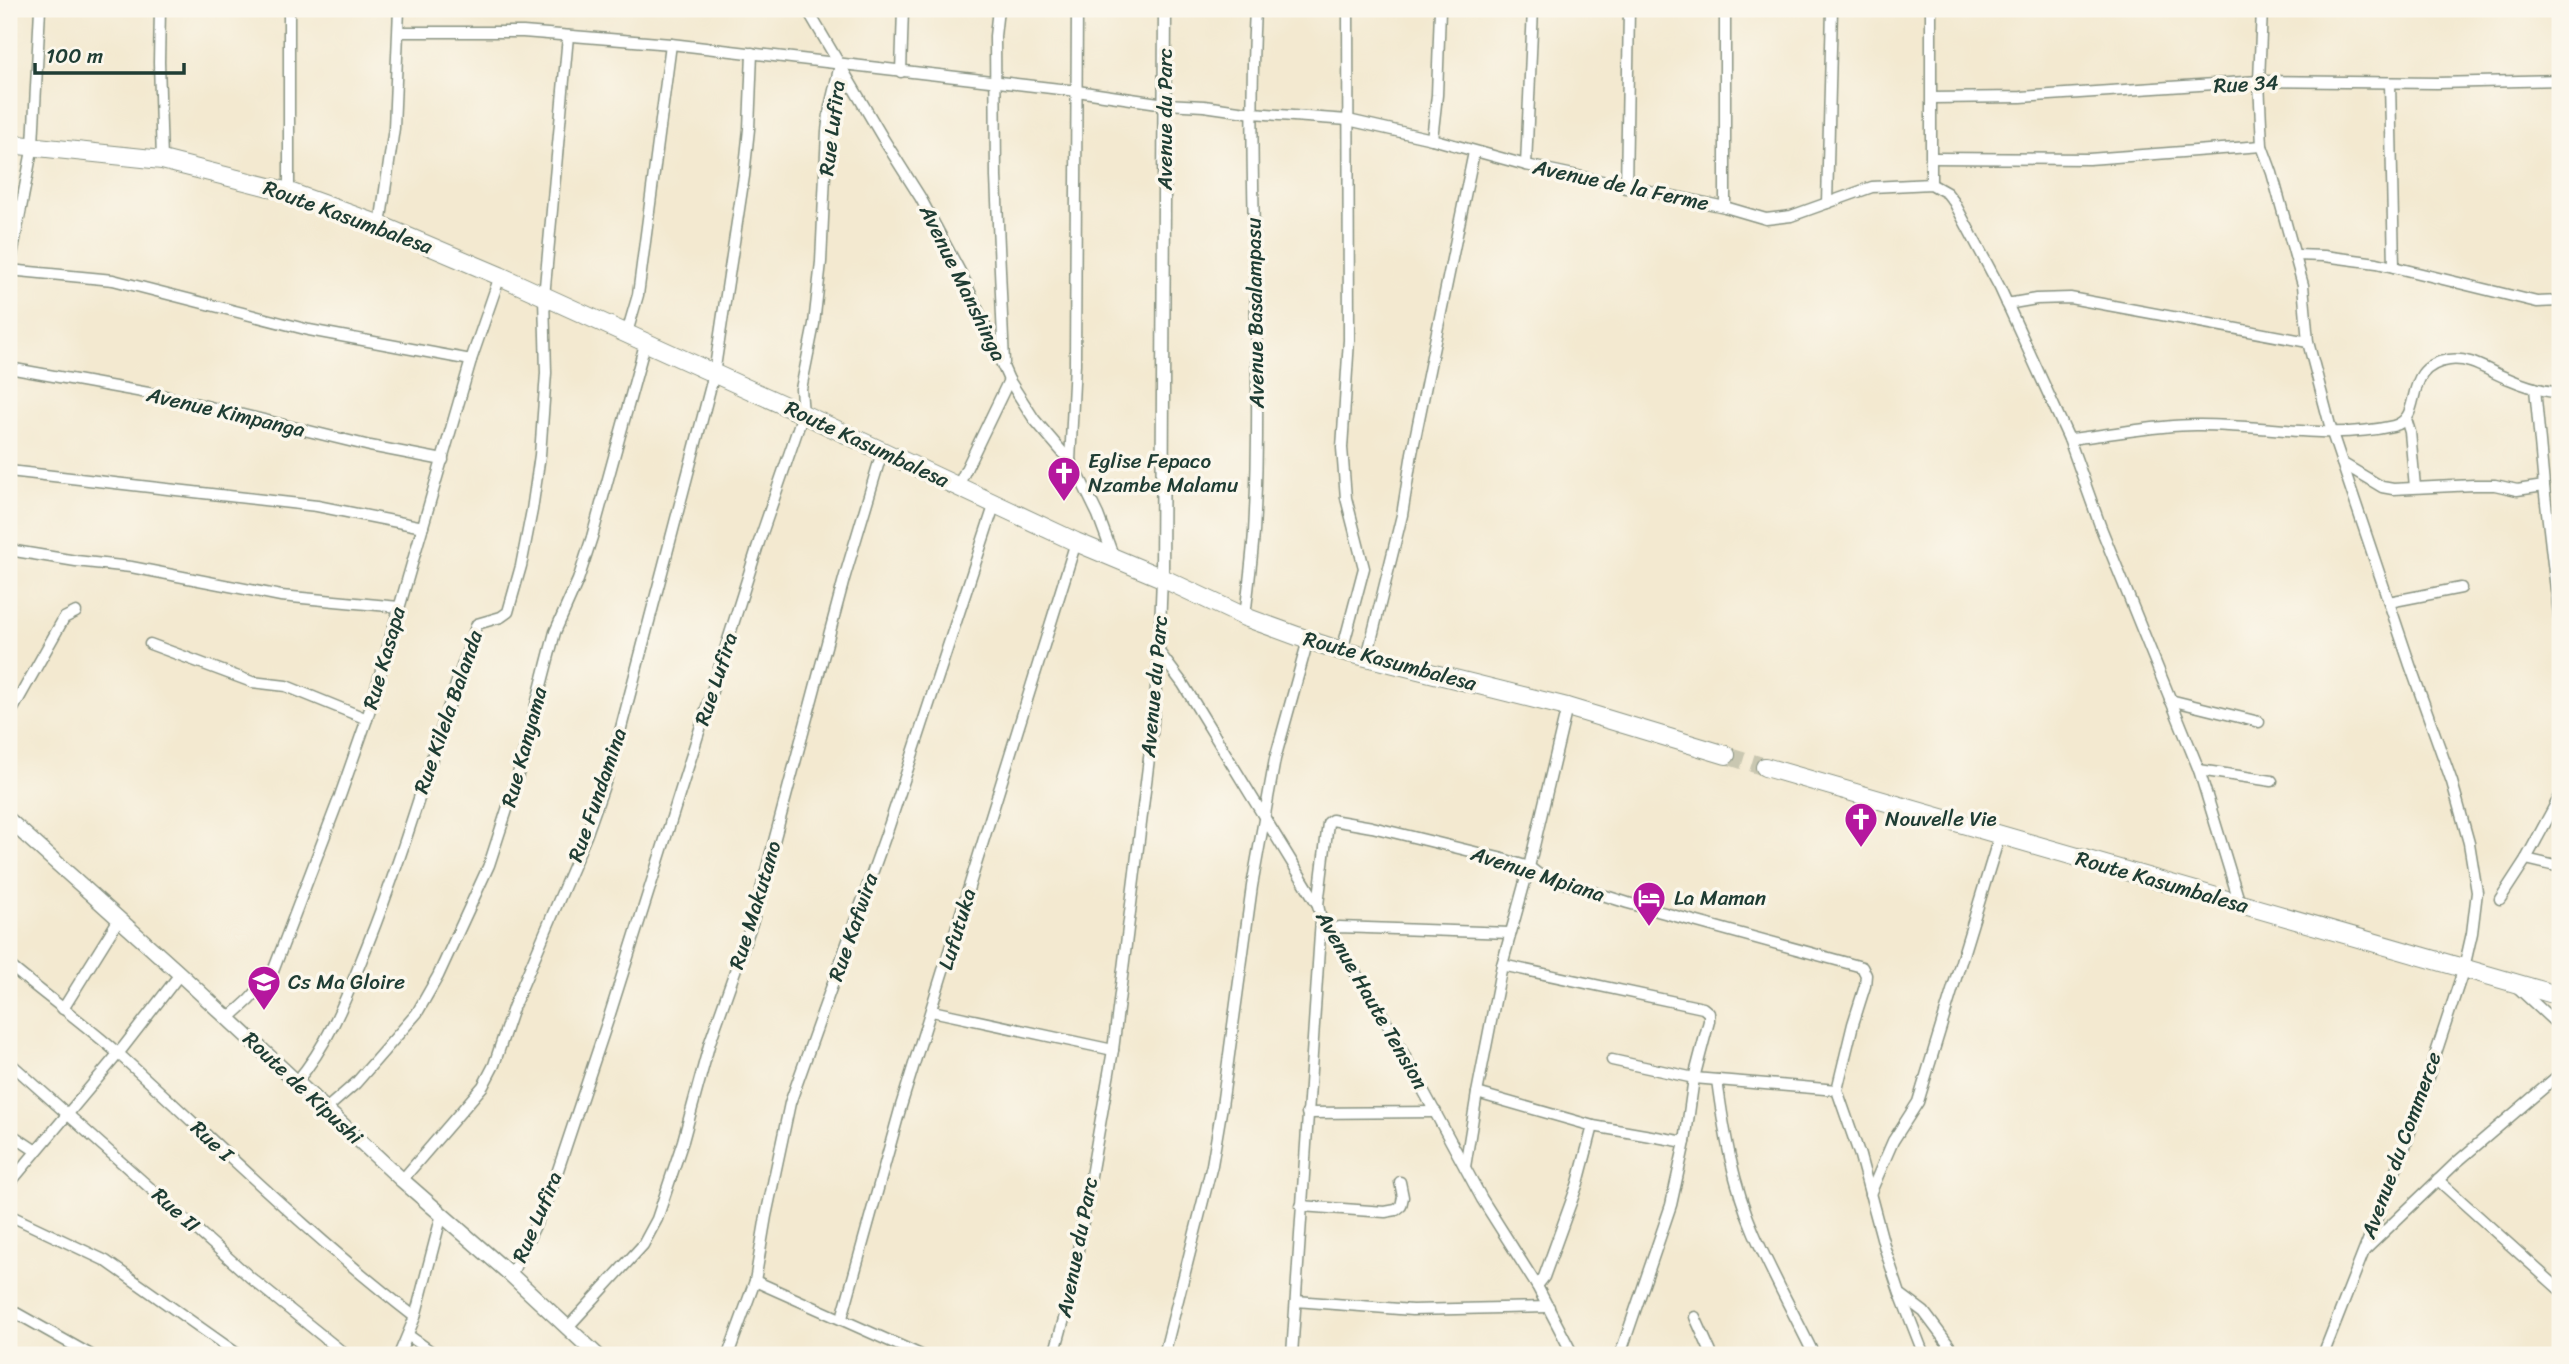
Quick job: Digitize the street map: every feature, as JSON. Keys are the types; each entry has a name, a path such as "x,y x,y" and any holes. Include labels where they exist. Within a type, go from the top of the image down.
{"highway":[{"name":"Route Kasumbalesa","path":"9,144 162,160 289,192 380,225 500,276 1244,617 1342,651 1567,708 1726,755"},
{"name":"Route Kasumbalesa","path":"1765,767 2560,996"}],"main road":[{"name":"Route de Kipushi","path":"9,820 597,1355"}],"street":[{"path":"40,9 33,145 9,270 113,280 309,330 471,360"},
{"path":"160,9 162,160"},
{"path":"289,9 289,192"},
{"path":"380,225 394,128 399,9"},
{"name":"Avenue Manshinga","path":"807,9 920,197 965,281 1009,380 1034,419 1070,461 1098,515 1114,558"},
{"path":"819,29 820,9"},
{"path":"901,72 903,9"},
{"path":"998,9 995,82 996,177 1005,368"},
{"path":"1070,461 1074,365 1077,9"},
{"name":"Avenue du Parc","path":"1054,1355 1069,1301 1113,1051 1159,652 1162,578 1165,9"},
{"name":"Avenue Basalampasu","path":"1244,617 1254,533 1256,424 1253,113 1255,9"},
{"path":"1342,651 1364,568 1346,498 1342,447 1349,340 1348,9"},
{"path":"1432,139 1437,95 1440,9"},
{"path":"1526,165 1533,9"},
{"path":"1626,188 1629,9"},
{"path":"1725,9 1725,207"},
{"path":"1827,203 1832,9"},
{"path":"1931,9 1931,184 1947,193 1954,202 2007,304 2069,439 2101,528 2199,770 2240,904"},
{"name":"Avenue du Commerce","path":"2262,9 2259,81 2262,146 2303,285 2308,342 2332,433 2452,782 2466,831 2477,892 2473,933 2464,968 2406,1144 2323,1355"},
{"name":"Avenue de la Ferme","path":"399,32 481,31 671,44 1077,91 1165,104 1348,120 1432,139 1526,165 1725,207 1766,219 1791,216 1872,187 1931,184"},
{"path":"544,297 568,36"},
{"path":"626,336 638,295 671,44"},
{"path":"714,374 744,176 749,129 751,53"},
{"name":"Rue Lufira","path":"511,1275 549,1197 609,1017 759,542 803,414 801,389 818,293 828,119 840,65"},
{"name":"Rue 34","path":"1932,98 2021,97 2259,81 2390,83 2560,80"},
{"path":"2390,83 2394,267"},
{"path":"1933,158 2088,159 2262,146"},
{"path":"1367,657 1402,515 1412,453 1474,152"},
{"path":"2295,255 2324,256 2394,267 2537,302 2560,301"},
{"name":"Rue Kasapa","path":"228,1019 272,974 367,719 471,360 500,276"},
{"name":"Rue Kilela Balanda","path":"296,1082 311,1065 326,1040 373,932 477,624 501,617 508,612 522,566 540,455 546,373 544,297"},
{"path":"2007,304 2036,299 2070,298 2308,342"},
{"name":"Rue Kanyama","path":"326,1110 356,1083 418,1013 439,976 489,865 516,782 555,632 578,580 592,537 645,344"},
{"path":"2069,439 2195,425 2332,433 2389,427 2401,424 2406,419 2411,410 2413,391 2424,372 2431,366 2449,360 2467,361 2488,367 2506,379 2560,393"},
{"name":"Avenue Kimpanga","path":"9,368 165,396 370,446 443,460"},
{"name":"Rue Fundamina","path":"402,1180 483,1086 494,1065 513,1008 586,836 611,766 714,374"},
{"path":"958,486 1009,380"},
{"path":"2535,388 2560,624"},
{"path":"2406,419 2410,432 2415,487"},
{"name":"Rue Makutano","path":"568,1327 643,1245 657,1219 683,1141 710,1042 752,919 844,579 882,452"},
{"path":"2342,463 2382,486 2393,489 2495,485 2517,490 2544,486"},
{"path":"9,471 317,506 423,527"},
{"name":"Rue Kafwira","path":"728,1355 755,1281 790,1103 889,826 995,503"},
{"name":"Lufutuka","path":"842,1318 901,1107 1076,542"},
{"path":"9,550 76,561 131,566 281,596 399,607"},
{"path":"2389,602 2461,588"},
{"path":"9,716 64,618 76,612"},
{"path":"1164,1355 1214,1153 1252,886 1275,759 1308,640"},
{"path":"150,644 252,682 286,686 367,719"},
{"name":"Avenue Haute Tension","path":"1159,652 1183,684 1318,905 1321,919 1383,1016 1498,1228 1537,1286 1573,1355"},
{"path":"2170,700 2259,722"},
{"path":"1465,1167 1502,965 1530,867 1567,708"},
{"path":"2199,770 2273,782"},
{"path":"2500,899 2526,859 2560,796"},
{"name":"Avenue Mpiana","path":"1318,905 1328,823 1332,820 1372,827 1530,867 1538,874 1628,903 1862,967 1866,975 1865,986 1837,1090"},
{"path":"1870,1194 1893,1141 1917,1102 2000,834"},
{"path":"2526,859 2560,867"},
{"path":"63,1009 119,919"},
{"path":"1292,1355 1321,919"},
{"path":"1329,931 1339,927 1510,933"},
{"name":"Rue I","path":"9,965 118,1054 292,1215 372,1285 415,1317"},
{"path":"1502,965 1703,1008 1709,1013 1671,1205 1620,1355"},
{"path":"9,1184 118,1054 180,974"},
{"path":"2514,984 2560,1027"},
{"path":"932,1011 1113,1051"},
{"path":"1612,1060 1694,1079 1837,1090 1860,1156 1900,1294 1924,1355"},
{"name":"Rue II","path":"9,1062 252,1279 346,1355"},
{"path":"2362,1252 2438,1180 2560,1074"},
{"path":"1717,1080 1730,1157 1745,1210 1814,1355"},
{"path":"1477,1093 1593,1126 1685,1142"},
{"path":"1307,1113 1436,1112"},
{"path":"1537,1286 1544,1277 1578,1183 1593,1126"},
{"path":"9,1133 36,1151"},
{"path":"2438,1180 2560,1290"},
{"path":"1301,1206 1385,1212 1396,1210 1401,1206 1403,1197 1400,1182"},
{"path":"9,1214 106,1261 239,1355"},
{"path":"399,1355 415,1317 442,1214"},
{"path":"755,1281 921,1355"},
{"path":"1900,1294 1924,1312 1956,1355"},
{"path":"1296,1301 1412,1310 1549,1307"},
{"path":"9,1309 91,1355"},
{"path":"1695,1317 1712,1355"},
{"path":"408,1335 436,1355"}],"tunnel":[{"path":"1726,755 1765,767"}],"place":[{"name":"Eglise Fepaco Nzambe Malamu","path":"1064,503"},
{"name":"Nouvelle Vie","path":"1861,849"},
{"name":"La Maman","path":"1649,928"},
{"name":"Cs Ma Gloire","path":"264,1012"}]}
